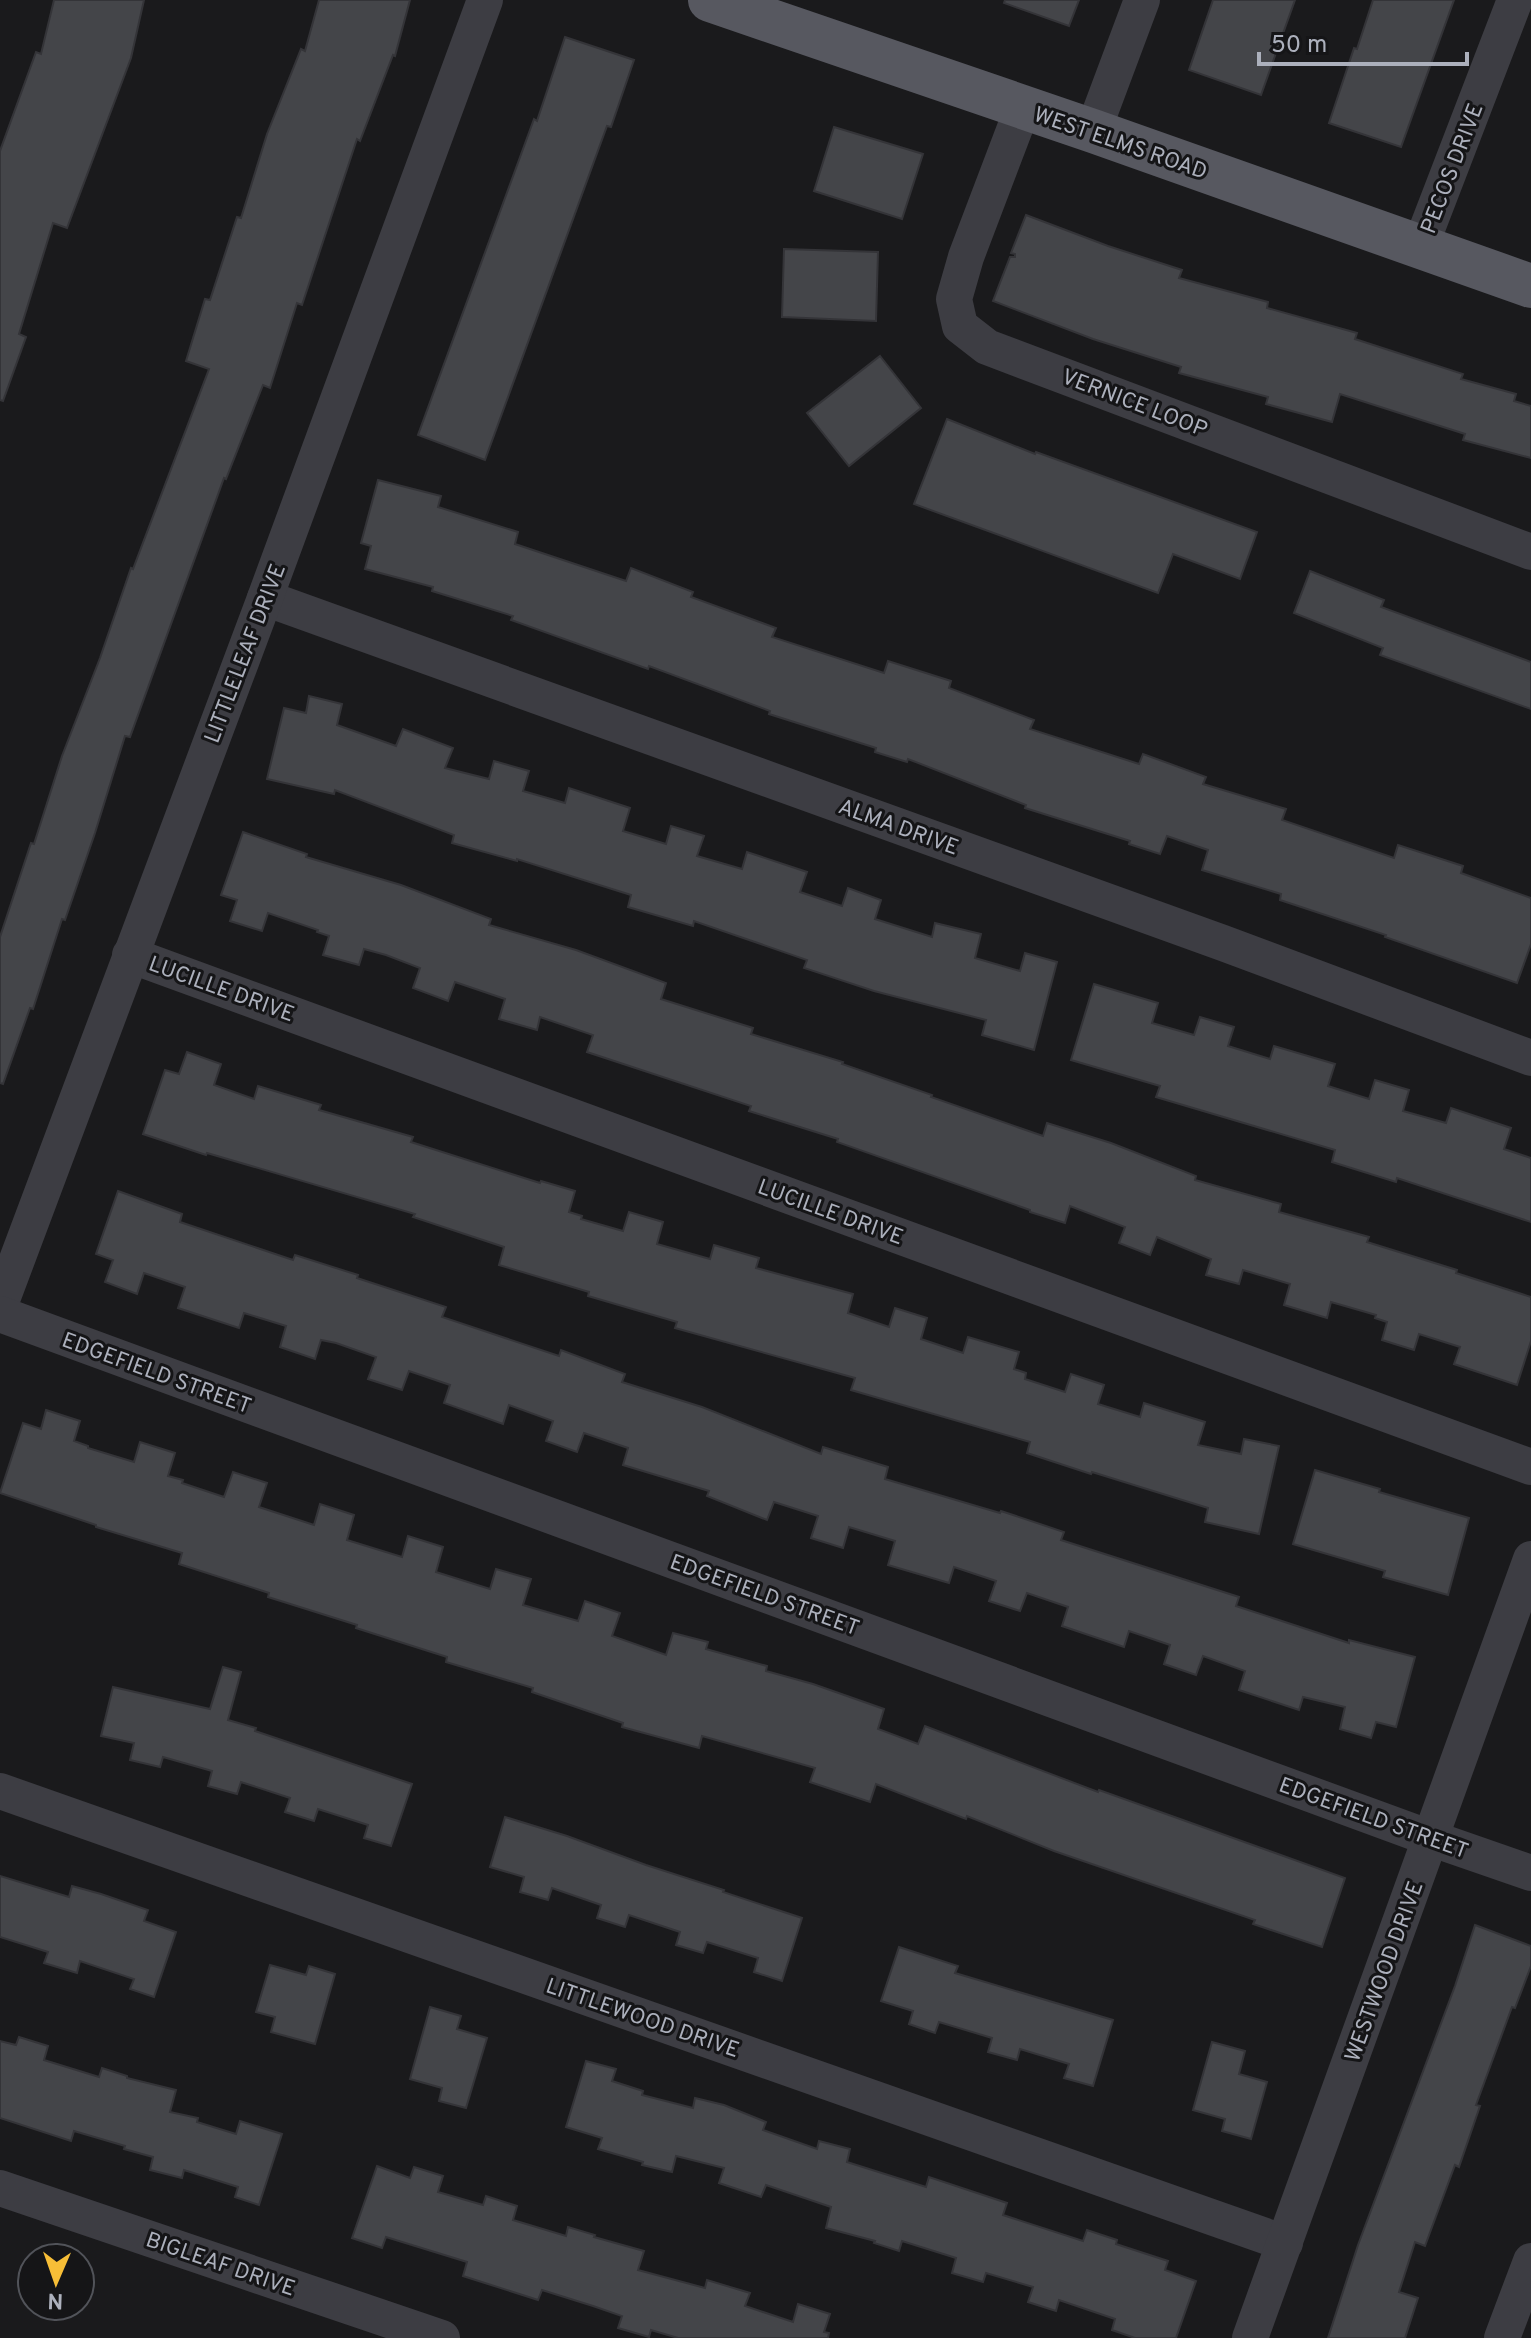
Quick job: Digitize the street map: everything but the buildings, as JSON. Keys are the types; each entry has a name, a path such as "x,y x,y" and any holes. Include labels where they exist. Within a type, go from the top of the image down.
{"main road":[{"name":"WEST ELMS ROAD","path":"710,0 773,10 1023,107 1531,286"}],"street":[{"name":"LITTLELEAF DRIVE","path":"0,1305 485,0"},
{"path":"1093,131 1142,0"},
{"name":"PECOS DRIVE","path":"1420,247 1519,11"},
{"name":"VERNICE LOOP","path":"1023,107 966,257 954,299 960,326 987,347 1531,552"},
{"name":"ALMA DRIVE","path":"265,598 1223,943 1531,1058"},
{"name":"LUCILLE DRIVE","path":"130,955 1531,1467"},
{"name":"EDGEFIELD STREET","path":"0,1314 1531,1873"},
{"name":"WESTWOOD DRIVE","path":"1250,2338 1531,1559"},
{"name":"LITTLEWOOD DRIVE","path":"0,1791 1285,2243"},
{"name":"BIGLEAF DRIVE","path":"0,2188 368,2326 442,2338"},
{"path":"1502,2338 1531,2261"}]}
